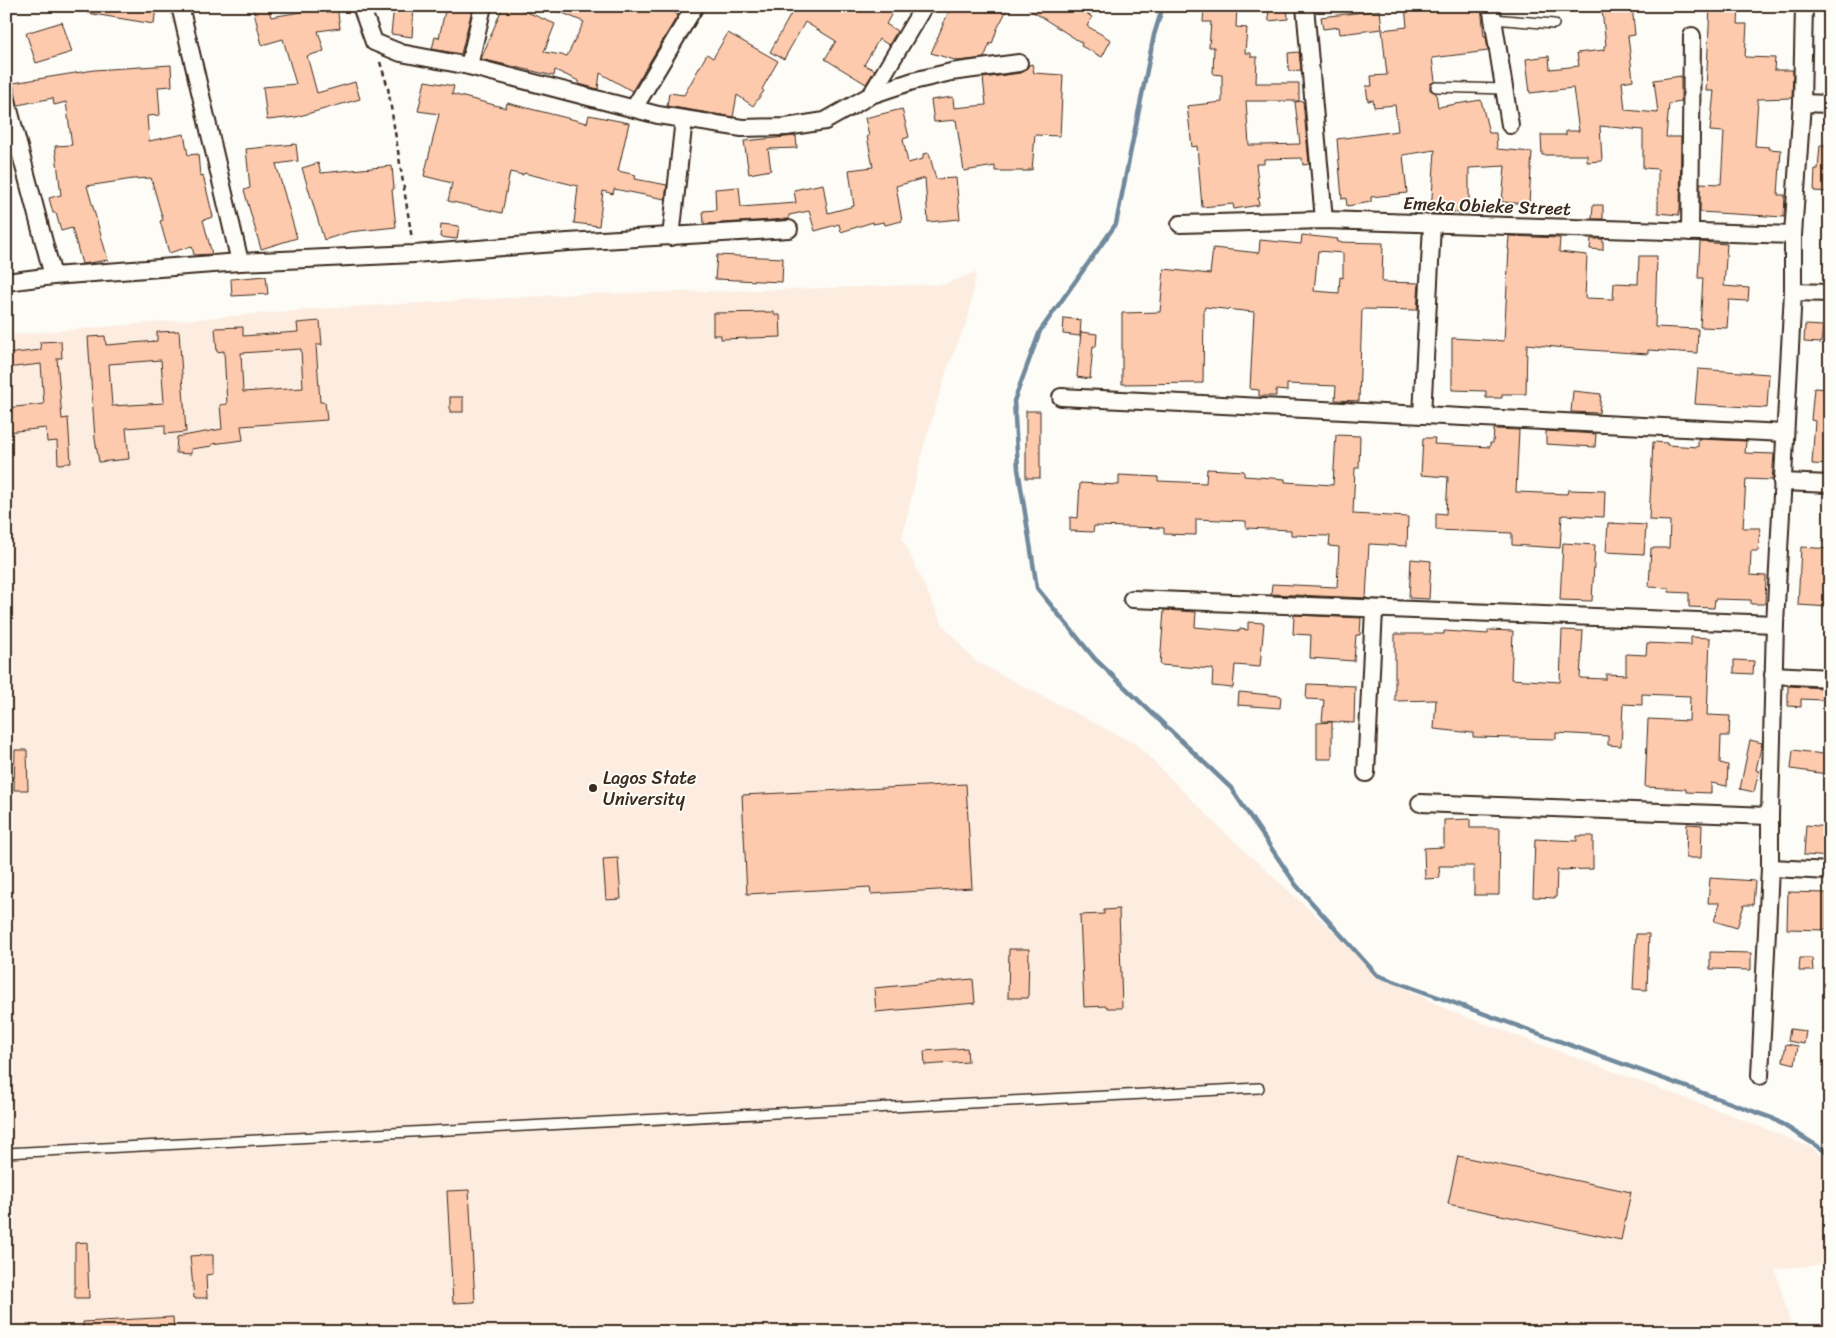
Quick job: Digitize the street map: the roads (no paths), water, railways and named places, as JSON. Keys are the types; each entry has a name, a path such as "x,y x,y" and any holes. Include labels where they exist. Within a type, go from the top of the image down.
{"street":[{"path":"180,6 240,262"},
{"path":"361,6 374,42 401,53 470,66 658,115 742,128 786,127 825,121 871,95 913,82 951,72 1019,63"},
{"path":"470,66 483,6"},
{"path":"634,108 695,6"},
{"path":"871,95 924,6"},
{"path":"1305,6 1324,220"},
{"path":"1760,1076 1770,868 1775,624 1793,292 1793,235 1802,103 1804,6"},
{"path":"1492,13 1510,125"},
{"path":"1690,232 1692,36"},
{"path":"6,98 53,276"},
{"path":"1802,103 1830,104"},
{"path":"671,237 684,119"},
{"name":"Emeka Obieke Street","path":"1180,224 1324,220 1432,225 1793,235"},
{"path":"1422,415 1432,225"},
{"path":"6,282 53,276 240,262 414,254 568,242 788,229"},
{"path":"1793,292 1830,293"},
{"path":"1062,397 1784,433"},
{"path":"1782,482 1830,484"},
{"path":"1132,599 1374,610 1775,624"},
{"path":"1366,773 1374,610"},
{"path":"1773,675 1830,678"},
{"path":"1420,803 1770,816"},
{"path":"1770,868 1830,871"}],"lane":[{"path":"1492,13 1554,24"},
{"path":"1436,87 1504,89"},
{"path":"6,1153 1259,1088"}],"waterway":[{"path":"1163,6 1154,35 1116,224 1040,331 1014,401 1018,469 1037,588 1095,659 1231,788 1296,885 1377,975 1772,1118 1830,1154"}],"place":[{"name":"Lagos State University","path":"593,788"}]}
